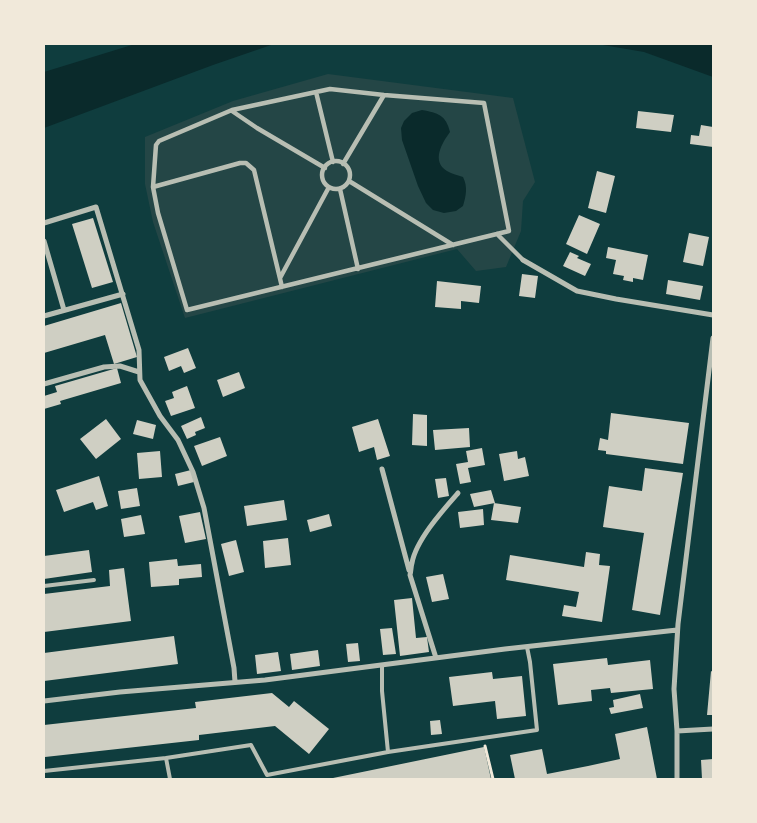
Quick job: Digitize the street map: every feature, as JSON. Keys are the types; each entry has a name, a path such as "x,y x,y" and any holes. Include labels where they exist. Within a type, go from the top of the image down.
{"street":[{"path":"330,89 484,103 509,231 188,310 158,212 154,187 156,145 159,141 232,110 316,92 330,89"},
{"path":"316,92 333,162"},
{"path":"343,164 384,95"},
{"path":"232,110 257,128 325,168"},
{"path":"154,187 240,162 246,163 254,170 282,287"},
{"path":"333,162 343,164 349,169 349,181 346,186 340,189 329,187 324,182 322,175 325,168 333,162"},
{"path":"349,181 452,245"},
{"path":"280,278 329,187"},
{"path":"340,189 358,269"},
{"path":"44,223 96,207 139,350 140,380 160,416 178,440 193,472 204,508 235,682"},
{"path":"497,234 523,260 577,291 713,315"},
{"path":"44,241 64,310"},
{"path":"44,316 123,294"},
{"path":"677,779 677,731 674,689 677,630 713,338"},
{"path":"44,384 104,367 120,366 139,372"},
{"path":"382,469 410,574 436,658"},
{"path":"410,574 412,561 420,542 458,493"},
{"path":"44,701 120,692 265,680 677,630"},
{"path":"677,731 713,729"}],"lane":[{"path":"44,586 94,580"},
{"path":"44,771 166,758 251,745 267,775 388,752 537,730 527,647"},
{"path":"382,665 382,691 388,752"},
{"path":"166,758 170,779"}],"path":[{"path":"483,738 493,779"}],"shaded area":[{"path":"135,44 274,44 44,128 44,72"},
{"path":"597,44 713,44 713,77 644,52"},
{"path":"328,74 513,98 535,182 523,201 521,231 506,267 476,271 457,249 185,318 153,222 145,184 145,137 233,101"},
{"path":"422,110 433,112 444,118 448,126 450,132 441,147 440,162 442,167 449,172 463,177 466,184 463,206 456,211 444,213 433,210 426,203 402,140 401,128 404,121 412,113"}],"building":[{"path":"638,111 674,115 671,132 636,128"},
{"path":"701,125 713,127 713,147 690,144 691,135 699,136"},
{"path":"597,171 615,176 606,213 588,208"},
{"path":"579,215 600,224 587,254 566,244"},
{"path":"93,218 113,282 92,288 72,224"},
{"path":"689,233 709,237 703,266 683,262"},
{"path":"608,247 648,255 643,280 633,278 633,282 623,280 624,276 613,274 616,260 606,258"},
{"path":"570,252 579,256 577,258 591,264 585,276 563,266"},
{"path":"522,274 538,276 535,298 519,296"},
{"path":"668,280 703,286 700,300 666,294"},
{"path":"437,281 481,286 479,303 461,301 461,309 435,307"},
{"path":"121,303 137,357 114,364 105,335 44,353 44,326"},
{"path":"188,348 196,368 184,373 181,366 169,371 164,357"},
{"path":"117,368 121,383 60,401 61,404 44,409 44,396 57,392 55,386"},
{"path":"239,372 245,388 223,397 217,380"},
{"path":"187,386 195,408 171,416 165,401 174,398 172,392"},
{"path":"611,413 689,423 683,464 606,454 606,451 598,450 600,438 608,440"},
{"path":"413,414 427,415 427,446 412,445"},
{"path":"201,417 205,428 195,432 196,435 187,439 181,426"},
{"path":"106,419 121,439 96,459 80,439"},
{"path":"378,419 390,456 377,460 374,447 359,452 352,427"},
{"path":"137,420 156,425 153,439 133,434"},
{"path":"469,428 470,447 435,450 433,430"},
{"path":"220,437 227,456 202,466 194,446"},
{"path":"482,448 485,465 468,468 471,482 460,484 456,464 468,462 466,451"},
{"path":"160,451 162,477 139,479 137,453"},
{"path":"517,451 518,459 525,457 529,476 504,481 499,454"},
{"path":"645,468 683,473 660,615 632,610 644,533 603,527 609,486 642,491"},
{"path":"191,470 194,482 178,486 175,474"},
{"path":"99,476 108,506 96,510 93,502 64,512 56,490"},
{"path":"446,478 449,496 438,498 435,479"},
{"path":"137,488 140,506 121,509 118,491"},
{"path":"491,490 495,503 474,507 470,494"},
{"path":"284,500 287,520 247,526 244,506"},
{"path":"494,503 521,507 518,523 491,520"},
{"path":"483,509 484,525 460,528 458,512"},
{"path":"200,512 206,539 185,543 179,516"},
{"path":"329,514 332,526 310,532 307,520"},
{"path":"141,515 145,534 124,537 121,519"},
{"path":"288,538 291,565 265,568 263,541"},
{"path":"236,540 244,572 229,576 221,544"},
{"path":"89,550 92,572 44,579 44,556"},
{"path":"586,552 600,554 599,565 610,566 602,622 562,616 564,605 576,607 579,592 506,580 510,555 584,567"},
{"path":"177,559 178,566 201,564 202,577 179,579 179,585 151,587 149,562"},
{"path":"124,568 131,621 44,632 44,594 110,586 109,570"},
{"path":"443,574 449,599 432,602 426,577"},
{"path":"412,598 416,638 427,637 429,652 400,656 394,600"},
{"path":"392,628 396,654 383,655 380,629"},
{"path":"174,636 178,664 44,681 44,653"},
{"path":"358,643 360,661 348,662 346,644"},
{"path":"318,650 320,666 292,670 290,654"},
{"path":"278,652 281,671 257,674 255,655"},
{"path":"607,658 608,665 650,660 653,689 611,693 610,688 591,690 592,701 558,705 553,664"},
{"path":"711,671 713,672 713,715 707,715"},
{"path":"492,672 493,679 522,676 526,716 497,719 495,701 453,706 449,677"},
{"path":"272,693 289,707 294,701 329,729 309,754 275,726 199,735 199,740 45,757 44,725 196,708 195,702"},
{"path":"640,694 643,708 611,714 609,708 614,707 613,700"},
{"path":"440,720 442,734 431,735 430,721"},
{"path":"647,727 657,779 515,779 510,755 542,749 547,774 588,766 620,759 615,734"},
{"path":"484,747 491,779 333,779 333,778"},
{"path":"713,759 713,779 702,779 701,760"}]}
